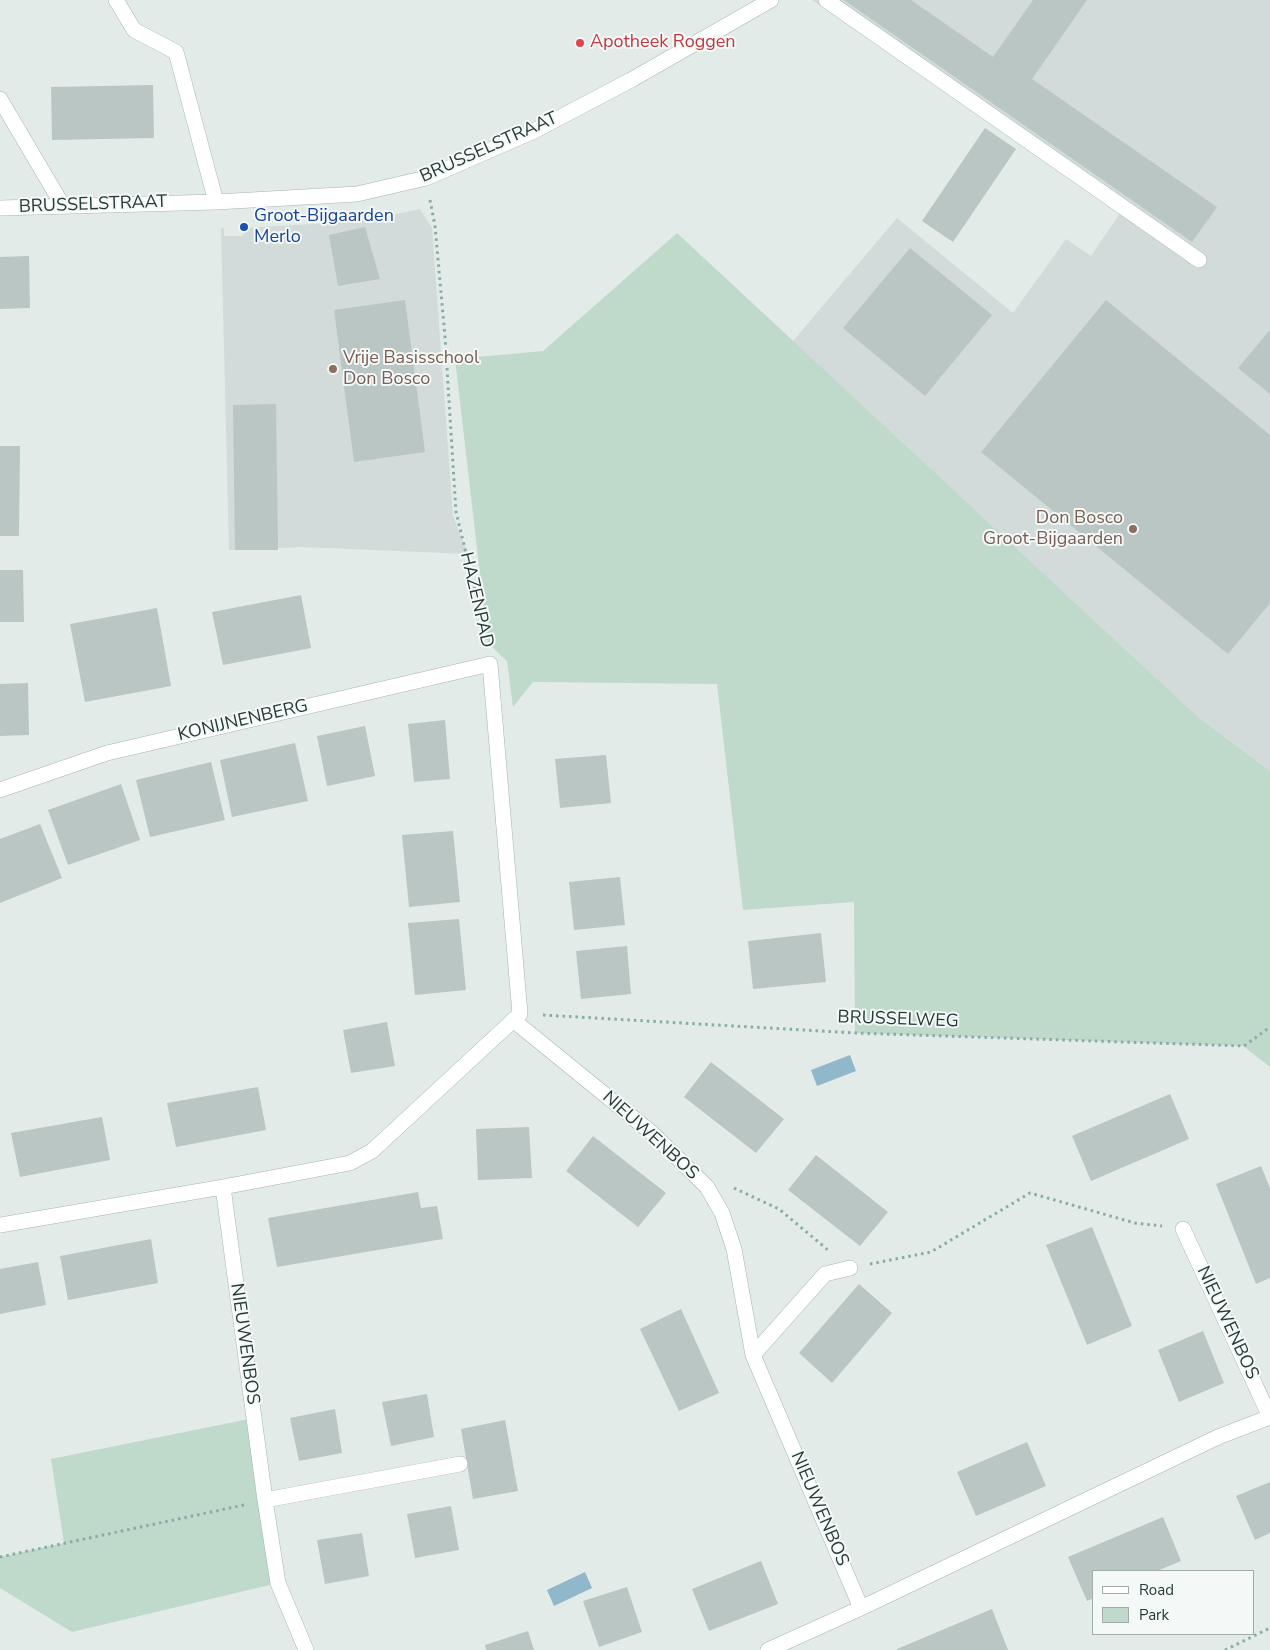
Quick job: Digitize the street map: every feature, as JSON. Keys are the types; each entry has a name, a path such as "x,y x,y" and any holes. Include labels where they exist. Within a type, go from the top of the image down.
{"street":[{"path":"116,0 134,30 176,52 216,202"},
{"name":"BRUSSELSTRAAT","path":"0,208 216,202 357,194 426,178 534,131 631,80 770,0"},
{"path":"826,0 1199,260"},
{"path":"0,99 63,206"},
{"name":"KONIJNENBERG","path":"0,790 107,753 490,664"},
{"name":"HAZENPAD","path":"490,664 517,1017"},
{"path":"0,1225 350,1163 372,1151 517,1017"},
{"name":"NIEUWENBOS","path":"517,1017 652,1133 707,1187 722,1213 734,1249 752,1355 861,1608"},
{"name":"NIEUWENBOS","path":"223,1187 278,1583 306,1650"},
{"name":"NIEUWENBOS","path":"768,1650 861,1608 1218,1437 1270,1417 1183,1229"},
{"path":"752,1355 825,1274 850,1268"},
{"path":"265,1500 460,1464"}],"path":[{"name":"HAZENPAD","path":"426,178 435,226 445,337 456,512 488,643 490,664"},
{"name":"BRUSSELWEG","path":"517,1017 855,1033 1244,1046 1270,1027"},
{"path":"707,1187 725,1184 779,1209 850,1268 932,1252 1030,1193 1135,1223 1183,1229"},
{"path":"0,1556 265,1500"},
{"path":"1225,1650 1270,1628"}],"shaded area":[{"name":"Don Bosco Groot-Bijgaarden","path":"812,0 1270,0 1270,771 1197,716 793,341 897,218 1013,313 1066,239 1091,256 1120,213"},
{"name":"Vrije Basisschool Don Bosco","path":"420,209 432,228 453,516 468,554 303,547 229,550 221,228 224,228 224,236 243,236 244,228 364,221"}],"green space":[{"path":"677,233 1197,716 1270,771 1270,1067 1243,1046 855,1033 854,902 743,910 717,684 533,682 513,707 507,661 488,643 455,359 543,351"},
{"path":"254,1418 278,1583 72,1632 0,1588 0,1557 64,1543 51,1459"}],"water":[{"path":"850,1055 856,1071 817,1086 811,1070"},
{"path":"585,1572 592,1588 554,1606 547,1590"}],"building":[{"path":"844,0 911,0 993,57 1033,0 1087,0 1032,79 1217,207 1192,242"},
{"path":"153,85 154,138 52,140 51,87"},
{"path":"985,128 1016,149 953,242 922,221"},
{"path":"365,227 380,279 338,286 329,235"},
{"path":"910,248 992,315 925,396 843,328"},
{"path":"29,256 30,308 0,309 0,257"},
{"path":"405,300 425,452 354,462 334,310"},
{"path":"1106,300 1270,435 1270,603 1228,654 981,452"},
{"path":"1270,330 1270,394 1238,368"},
{"path":"276,404 278,550 235,550 233,405"},
{"path":"0,446 20,446 19,536 0,536"},
{"path":"0,570 23,570 24,622 0,622"},
{"path":"301,595 311,648 223,665 212,612"},
{"path":"157,608 171,686 85,702 70,624"},
{"path":"28,683 29,735 0,736 0,684"},
{"path":"445,720 450,779 414,782 408,724"},
{"path":"365,726 375,776 327,786 317,736"},
{"path":"295,743 308,801 232,817 220,760"},
{"path":"606,755 611,803 560,808 555,759"},
{"path":"211,762 225,820 150,837 136,780"},
{"path":"121,784 140,840 68,865 48,810"},
{"path":"40,824 62,878 0,903 0,839"},
{"path":"453,831 460,902 409,907 402,835"},
{"path":"620,877 625,925 574,930 569,882"},
{"path":"459,919 466,990 415,995 408,923"},
{"path":"821,933 826,982 753,989 748,941"},
{"path":"627,946 631,994 581,999 576,951"},
{"path":"387,1022 395,1066 351,1073 343,1030"},
{"path":"711,1062 784,1119 756,1153 684,1097"},
{"path":"258,1087 266,1130 176,1147 167,1103"},
{"path":"1170,1094 1189,1139 1091,1181 1072,1136"},
{"path":"102,1117 110,1160 20,1177 11,1133"},
{"path":"529,1127 532,1178 478,1180 476,1129"},
{"path":"593,1136 666,1193 638,1227 566,1171"},
{"path":"816,1155 888,1212 860,1246 788,1190"},
{"path":"1261,1166 1270,1188 1270,1278 1256,1284 1216,1184"},
{"path":"418,1192 421,1208 437,1206 443,1239 277,1267 268,1218"},
{"path":"1092,1227 1132,1326 1087,1345 1046,1245"},
{"path":"151,1239 158,1283 68,1300 60,1256"},
{"path":"38,1262 46,1305 0,1314 0,1269"},
{"path":"859,1284 892,1313 832,1383 799,1353"},
{"path":"681,1309 719,1393 679,1411 640,1329"},
{"path":"1203,1331 1224,1383 1179,1402 1158,1350"},
{"path":"427,1394 434,1437 391,1446 382,1402"},
{"path":"335,1409 342,1453 299,1461 290,1418"},
{"path":"505,1420 518,1491 473,1499 461,1429"},
{"path":"1027,1442 1046,1486 976,1516 957,1472"},
{"path":"1270,1482 1270,1533 1255,1540 1236,1496"},
{"path":"451,1506 459,1550 415,1558 407,1514"},
{"path":"1163,1517 1181,1561 1159,1570 1092,1570 1092,1599 1087,1601 1068,1557"},
{"path":"362,1533 369,1576 325,1584 317,1540"},
{"path":"761,1561 778,1604 709,1631 692,1589"},
{"path":"627,1587 642,1632 599,1647 583,1601"},
{"path":"992,1609 1008,1650 897,1650 897,1649"},
{"path":"528,1631 534,1650 486,1650 485,1645"}],"place":[{"name":"Apotheek Roggen","path":"580,43"},
{"name":"Groot-Bijgaarden Merlo","path":"244,227"},
{"name":"Vrije Basisschool Don Bosco","path":"333,369"},
{"name":"Don Bosco Groot-Bijgaarden","path":"1133,529"}]}
